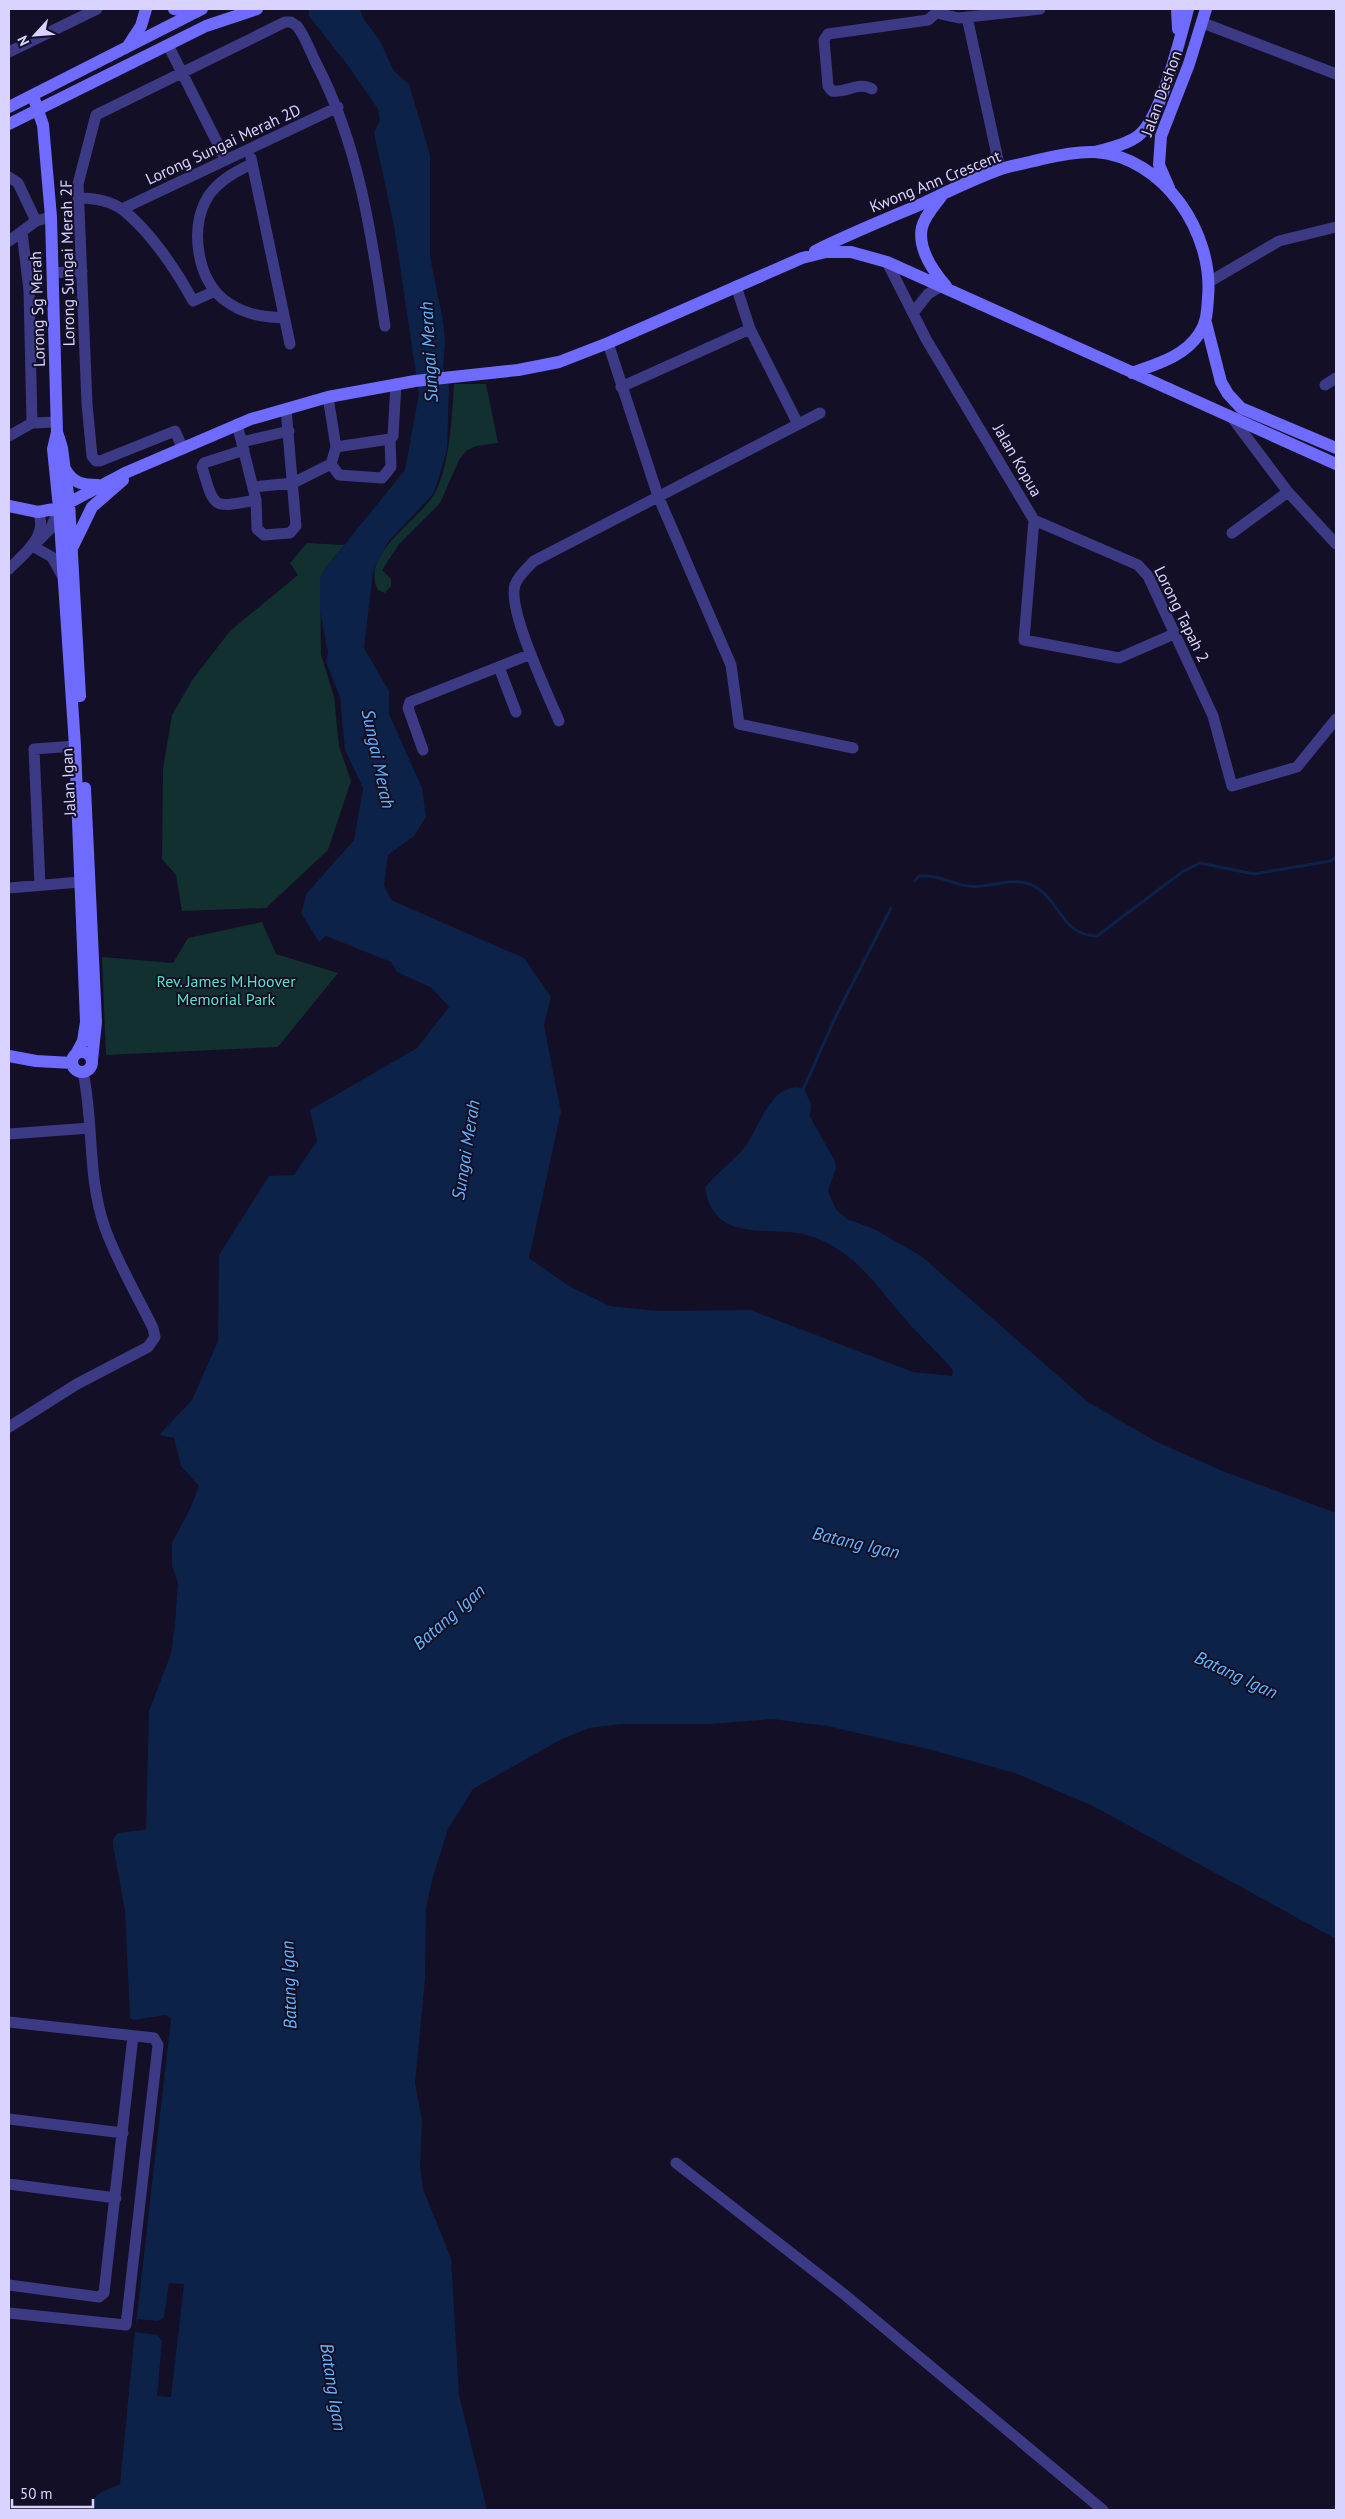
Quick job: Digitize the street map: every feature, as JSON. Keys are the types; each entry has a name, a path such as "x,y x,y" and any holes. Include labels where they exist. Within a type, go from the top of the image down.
{"street":[{"path":"9,52 97,9"},
{"path":"128,46 141,26 146,9"},
{"path":"174,9 187,12 201,9"},
{"path":"9,108 201,9"},
{"path":"9,124 224,19 257,9"},
{"path":"872,89 860,85 842,92 832,91 828,86 824,40 828,34 928,20 936,11 959,18 1040,9"},
{"path":"1177,9 1178,44"},
{"name":"Jalan Deshon","path":"1095,152 1126,143 1137,137 1149,126 1178,44 1188,9"},
{"name":"Jalan Deshon","path":"1169,188 1160,165 1161,136 1203,23 1206,9"},
{"path":"967,17 1000,169"},
{"name":"Lorong Sungai Merah 2F","path":"183,449 175,431 100,461 94,459 87,404 78,198 79,180 96,115 268,30 291,22 300,30 338,108"},
{"path":"1203,23 1336,74"},
{"path":"168,45 226,160"},
{"name":"Lorong Sg Merah","path":"33,96 39,110 51,217 57,427 52,449 64,505"},
{"path":"338,108 349,139 367,210 385,326"},
{"name":"Lorong Sungai Merah 2D","path":"122,209 338,108"},
{"path":"249,149 290,344"},
{"name":"Kwong Ann Crescent","path":"802,258 848,234 1000,169 1065,154 1095,152 1121,158 1143,169 1169,188 1186,212 1205,253 1209,282 1206,323 1221,382 1228,394 1241,408 1336,448"},
{"path":"252,164 229,175 205,201 200,218 198,238 201,259 206,275 215,291 223,299 245,312 262,317 284,318"},
{"path":"9,177 18,183 36,221"},
{"path":"944,192 926,218 922,228 925,254 931,269 945,288"},
{"path":"78,198 101,200 122,209 172,267 193,302 215,291"},
{"path":"9,241 36,221 51,217"},
{"path":"1209,282 1279,241 1336,227"},
{"path":"22,232 29,290 32,423"},
{"path":"9,506 38,512 64,505 100,486 237,424 328,397 415,381 538,367 608,343 802,258 826,252 851,252 887,262 1336,464"},
{"name":"Jalan Kopua","path":"887,262 926,339 1034,520 1024,640 1118,658 1174,634"},
{"path":"53,273 82,271"},
{"path":"736,286 750,329 798,424"},
{"path":"913,313 928,294 945,288"},
{"path":"1132,373 1176,355 1198,336 1206,323"},
{"path":"622,387 750,329"},
{"path":"608,343 658,496 731,665 739,724 853,748"},
{"path":"1325,385 1336,378"},
{"path":"331,464 340,475 382,478 391,467 390,439 394,429 396,384"},
{"path":"253,487 293,483 331,464 336,447 328,397"},
{"path":"237,424 256,500 257,529 264,535 290,533 296,526 286,409"},
{"path":"558,721 531,654 512,598 519,577 534,561 820,414"},
{"path":"1234,419 1288,492 1336,544"},
{"path":"9,436 32,423 57,427 65,469 64,505 51,528 9,569"},
{"path":"256,500 223,506 217,504 211,496 202,467 204,464 243,446 289,431"},
{"path":"336,447 390,439"},
{"path":"65,469 76,482 82,485 100,486"},
{"path":"72,552 74,543 92,507 137,469"},
{"path":"1232,533 1288,492"},
{"name":"Jalan Igan","path":"64,505 72,552 95,1012 92,1060"},
{"name":"Jalan Igan","path":"64,505 64,579 74,746 86,1022 83,1041 74,1058"},
{"path":"32,546 42,525 38,512"},
{"name":"Lorong Tapah 2","path":"1034,520 1138,565 1148,576 1213,716 1232,786 1297,767 1336,719"},
{"path":"32,546 52,557 64,579"},
{"path":"424,750 408,708 410,702 531,654"},
{"path":"499,667 516,712"},
{"path":"40,885 34,749 74,746"},
{"path":"9,888 80,882"},
{"path":"9,1056 36,1061 74,1058 86,1053 92,1060 91,1066 83,1072"},
{"path":"74,1058 75,1068 83,1072"},
{"path":"9,1427 77,1384 148,1347 155,1337 153,1328 104,1227 96,1181 83,1072"},
{"path":"9,1134 90,1128"},
{"path":"9,2022 154,2038 158,2045 126,2325 9,2313"},
{"path":"9,2284 102,2296 104,2293 133,2036"},
{"path":"9,2119 123,2133"},
{"path":"676,2163 853,2301 1103,2510"},
{"path":"9,2184 116,2198"}],"green space":[{"path":"454,384 486,384 498,443 476,446 466,451 459,460 440,503 399,544 382,570 391,579 391,586 385,593 378,590 374,577 377,563 394,538 435,493 440,482 447,455"},
{"path":"307,543 344,545 324,570 320,579 321,654 334,697 339,746 351,781 328,850 266,908 182,911 176,875 162,859 163,769 172,715 193,679 230,631 298,575 290,563"},
{"name":"Rev. James M.Hoover Memorial Park","path":"262,922 276,954 338,973 278,1047 106,1055 102,957 173,963 188,938"}],"water":[{"path":"309,9 360,9 363,18 380,41 394,71 409,84 430,155 430,257 445,340 443,368 449,386 447,450 434,493 388,542 373,571 364,648 389,691 389,714 422,788 426,817 414,836 388,855 384,885 391,900 524,958 551,997 544,1026 561,1112 529,1258 569,1286 610,1306 658,1311 750,1310 913,1372 952,1376 953,1370 905,1319 870,1277 848,1256 822,1240 807,1235 792,1232 760,1231 731,1225 719,1218 710,1205 705,1187 746,1146 775,1097 793,1088 804,1089 811,1104 810,1117 835,1161 836,1168 828,1191 836,1210 847,1219 874,1229 921,1256 1088,1402 1157,1442 1225,1472 1336,1513 1336,1939 1093,1806 1015,1773 928,1749 827,1726 772,1719 710,1724 622,1724 589,1728 560,1740 473,1789 448,1829 432,1880 426,1909 425,1979 415,2083 422,2120 420,2166 423,2189 451,2258 459,2395 487,2510 90,2510 97,2495 120,2484 134,2341 171,2019 166,2015 133,2020 130,2018 125,1911 113,1845 113,1839 118,1833 146,1828 149,1711 171,1654 175,1624 178,1583 172,1565 172,1543 190,1509 199,1486 181,1466 174,1438 159,1435 192,1400 218,1341 219,1255 269,1176 294,1175 317,1141 310,1110 417,1048 449,1007 432,988 397,972 391,962 326,936 319,942 301,913 307,893 354,840 363,788 345,750 340,697 326,662 328,653 320,611 320,579 324,570 405,470 419,394 394,226 374,133 380,120 378,109 349,67 309,16"}],"pier":[{"path":"169,2283 184,2284 171,2397 157,2396 162,2341 157,2335 135,2332 137,2319 158,2321 164,2317"}],"waterway":[{"path":"915,881 919,876 927,876 975,887 1012,882 1026,883 1046,895 1066,922 1074,929 1084,934 1097,936 1182,872 1200,863 1254,874 1331,861 1336,857"},
{"path":"802,1092 836,1016 891,908"}],"water label":[{"name":"Sungai Merah","path":"429,352"},
{"name":"Sungai Merah","path":"378,759"},
{"name":"Sungai Merah","path":"466,1150"},
{"name":"Batang Igan","path":"856,1543"},
{"name":"Batang Igan","path":"449,1617"},
{"name":"Batang Igan","path":"1236,1675"},
{"name":"Batang Igan","path":"289,1985"},
{"name":"Batang Igan","path":"333,2387"}]}
